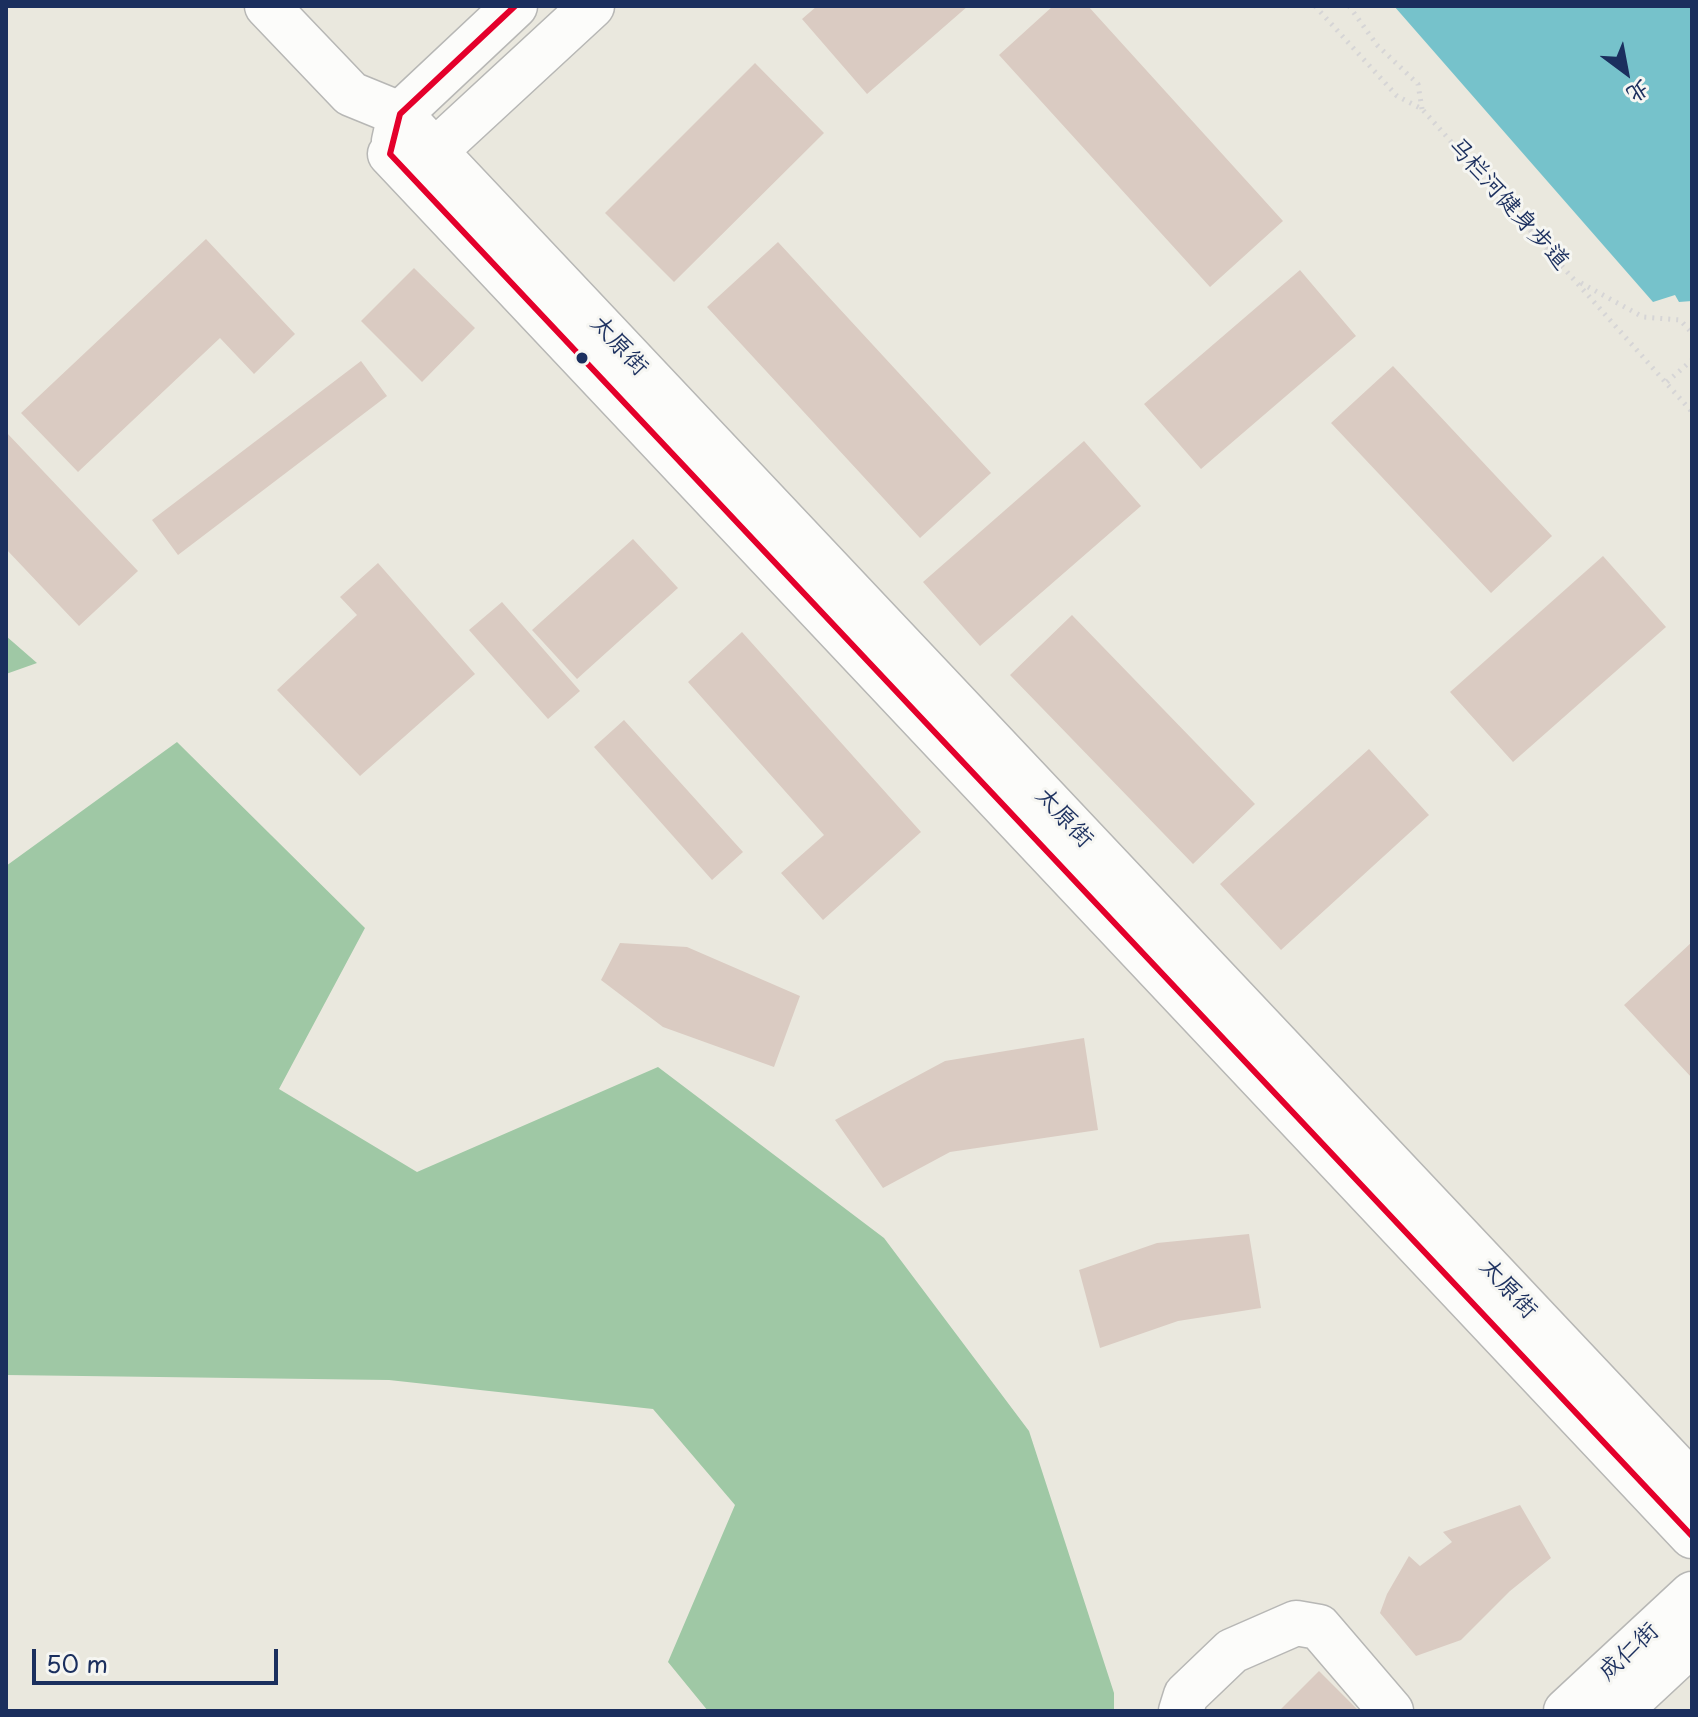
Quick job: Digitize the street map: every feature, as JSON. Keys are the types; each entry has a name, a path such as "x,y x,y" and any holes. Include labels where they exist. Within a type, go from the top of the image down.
{"main road":[{"path":"267,6 351,94 395,134 515,6"},
{"path":"435,151 592,6"},
{"name":"太原街","path":"395,134 435,151 1692,1484"},
{"name":"太原街","path":"395,134 1692,1536"},
{"name":"成仁街","path":"1566,1711 1692,1594"},
{"path":"1181,1711 1186,1695 1232,1651 1296,1623 1319,1627 1391,1711"},
{"name":"成仁街","path":"1619,1711 1692,1643"}],"path":[{"name":"马栏河健身步道","path":"1315,6 1397,96 1422,109 1692,412"},
{"path":"1349,6 1377,45 1418,84 1422,109"},
{"path":"1576,280 1643,317 1680,320 1692,333"},
{"path":"1667,382 1692,360"}],"green space":[{"path":"6,636 37,663 6,674"},
{"path":"177,742 365,928 279,1089 417,1172 658,1067 884,1238 1029,1431 1114,1693 1114,1711 708,1711 668,1662 735,1505 653,1409 389,1380 6,1375 6,866"}],"water":[{"path":"1394,6 1692,6 1692,301 1679,302 1675,295 1653,302"}],"building":[{"path":"817,6 968,6 867,94 802,19"},
{"path":"1053,6 1088,6 1283,221 1210,287 999,55"},
{"path":"755,63 824,133 674,282 605,213"},
{"path":"206,239 295,334 254,374 220,338 78,472 21,413"},
{"path":"778,242 991,473 920,538 707,307"},
{"path":"414,268 475,328 422,382 361,321"},
{"path":"1300,270 1356,336 1201,469 1144,404"},
{"path":"361,361 387,396 178,555 152,520"},
{"path":"1393,366 1552,536 1491,593 1331,423"},
{"path":"6,432 138,571 79,626 6,549"},
{"path":"1084,441 1141,506 980,646 923,582"},
{"path":"633,539 678,588 577,679 532,630"},
{"path":"1603,556 1666,627 1513,762 1450,692"},
{"path":"378,563 475,674 360,776 277,690 357,615 340,597"},
{"path":"502,602 580,691 548,719 469,630"},
{"path":"1072,615 1255,804 1193,864 1010,675"},
{"path":"742,632 921,832 823,920 781,873 824,835 688,682"},
{"path":"624,720 743,852 712,880 594,747"},
{"path":"1369,749 1429,815 1281,950 1220,884"},
{"path":"1692,942 1692,1078 1624,1005"},
{"path":"620,943 687,947 800,996 774,1067 663,1027 601,980"},
{"path":"1084,1038 1098,1130 950,1152 883,1188 835,1120 945,1061"},
{"path":"1249,1234 1261,1308 1178,1321 1100,1348 1079,1270 1157,1243"},
{"path":"1520,1505 1551,1558 1510,1591 1461,1640 1416,1656 1380,1613 1409,1556 1420,1566 1452,1542 1443,1532"},
{"path":"1319,1671 1359,1711 1279,1711"}],"transit line":[{"path":"515,6 400,114 390,154 1692,1536"}]}
